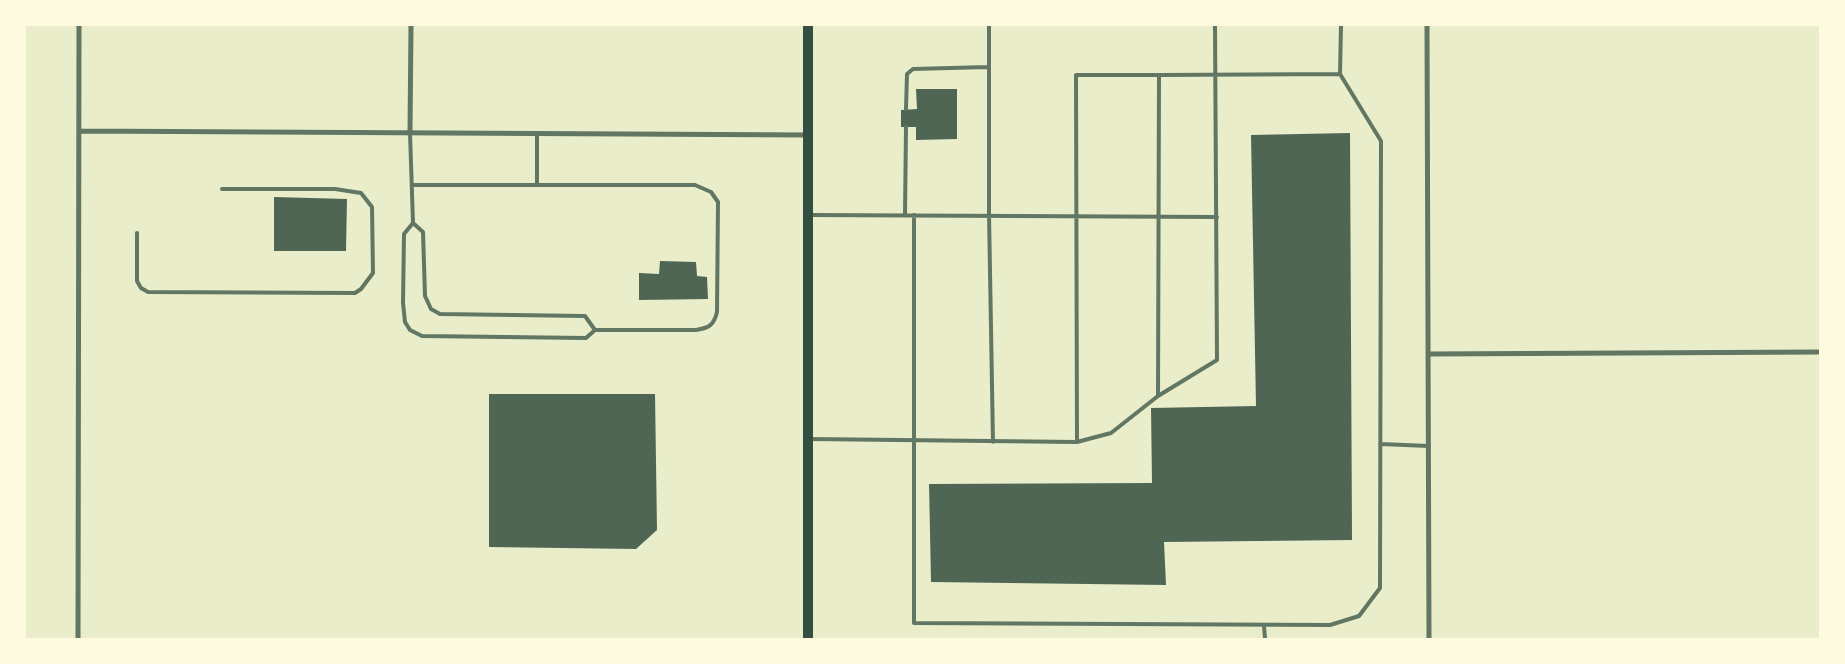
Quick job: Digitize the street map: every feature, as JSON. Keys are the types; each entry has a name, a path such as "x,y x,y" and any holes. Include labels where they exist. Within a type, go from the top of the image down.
{"main road":[{"path":"808,25 810,215 808,639"}],"street":[{"path":"78,639 79,25"},
{"path":"410,133 411,25"},
{"path":"1427,25 1429,639"},
{"path":"80,131 809,135"},
{"path":"1429,354 1820,352"}],"lane":[{"path":"989,25 989,214 993,442"},
{"path":"810,440 1077,442 1110,433 1158,396 1218,360 1215,25"},
{"path":"914,215 914,623 1330,625 1359,616 1380,588 1381,141 1340,74 1341,25"},
{"path":"906,110 907,74 913,69 988,67"},
{"path":"1077,442 1076,76 1340,74"},
{"path":"1158,396 1159,76"},
{"path":"905,215 906,127"},
{"path":"410,133 413,223 404,234 403,302 405,322 410,330 422,336 586,338 595,330 696,330 706,329 714,322 717,312 718,202 711,192 695,185 412,185"},
{"path":"537,133 537,185"},
{"path":"137,233 137,281 141,288 148,292 355,293 361,289 373,273 372,207 361,193 335,190 222,188"},
{"path":"810,215 1077,214 1217,217"},
{"path":"413,223 423,232 425,296 431,309 440,314 586,316 595,330"},
{"path":"1380,444 1429,446"},
{"path":"1264,626 1265,639"}],"building":[{"path":"916,89 957,89 957,139 916,140 916,127 901,127 901,110 917,109"},
{"path":"1350,133 1352,540 1164,542 1166,585 931,582 929,484 1152,483 1151,408 1256,406 1251,135"},
{"path":"274,197 347,199 346,251 274,251"},
{"path":"660,261 696,262 697,276 707,277 708,299 639,300 639,273 659,274"},
{"path":"489,394 655,394 657,530 636,549 489,547"}]}
